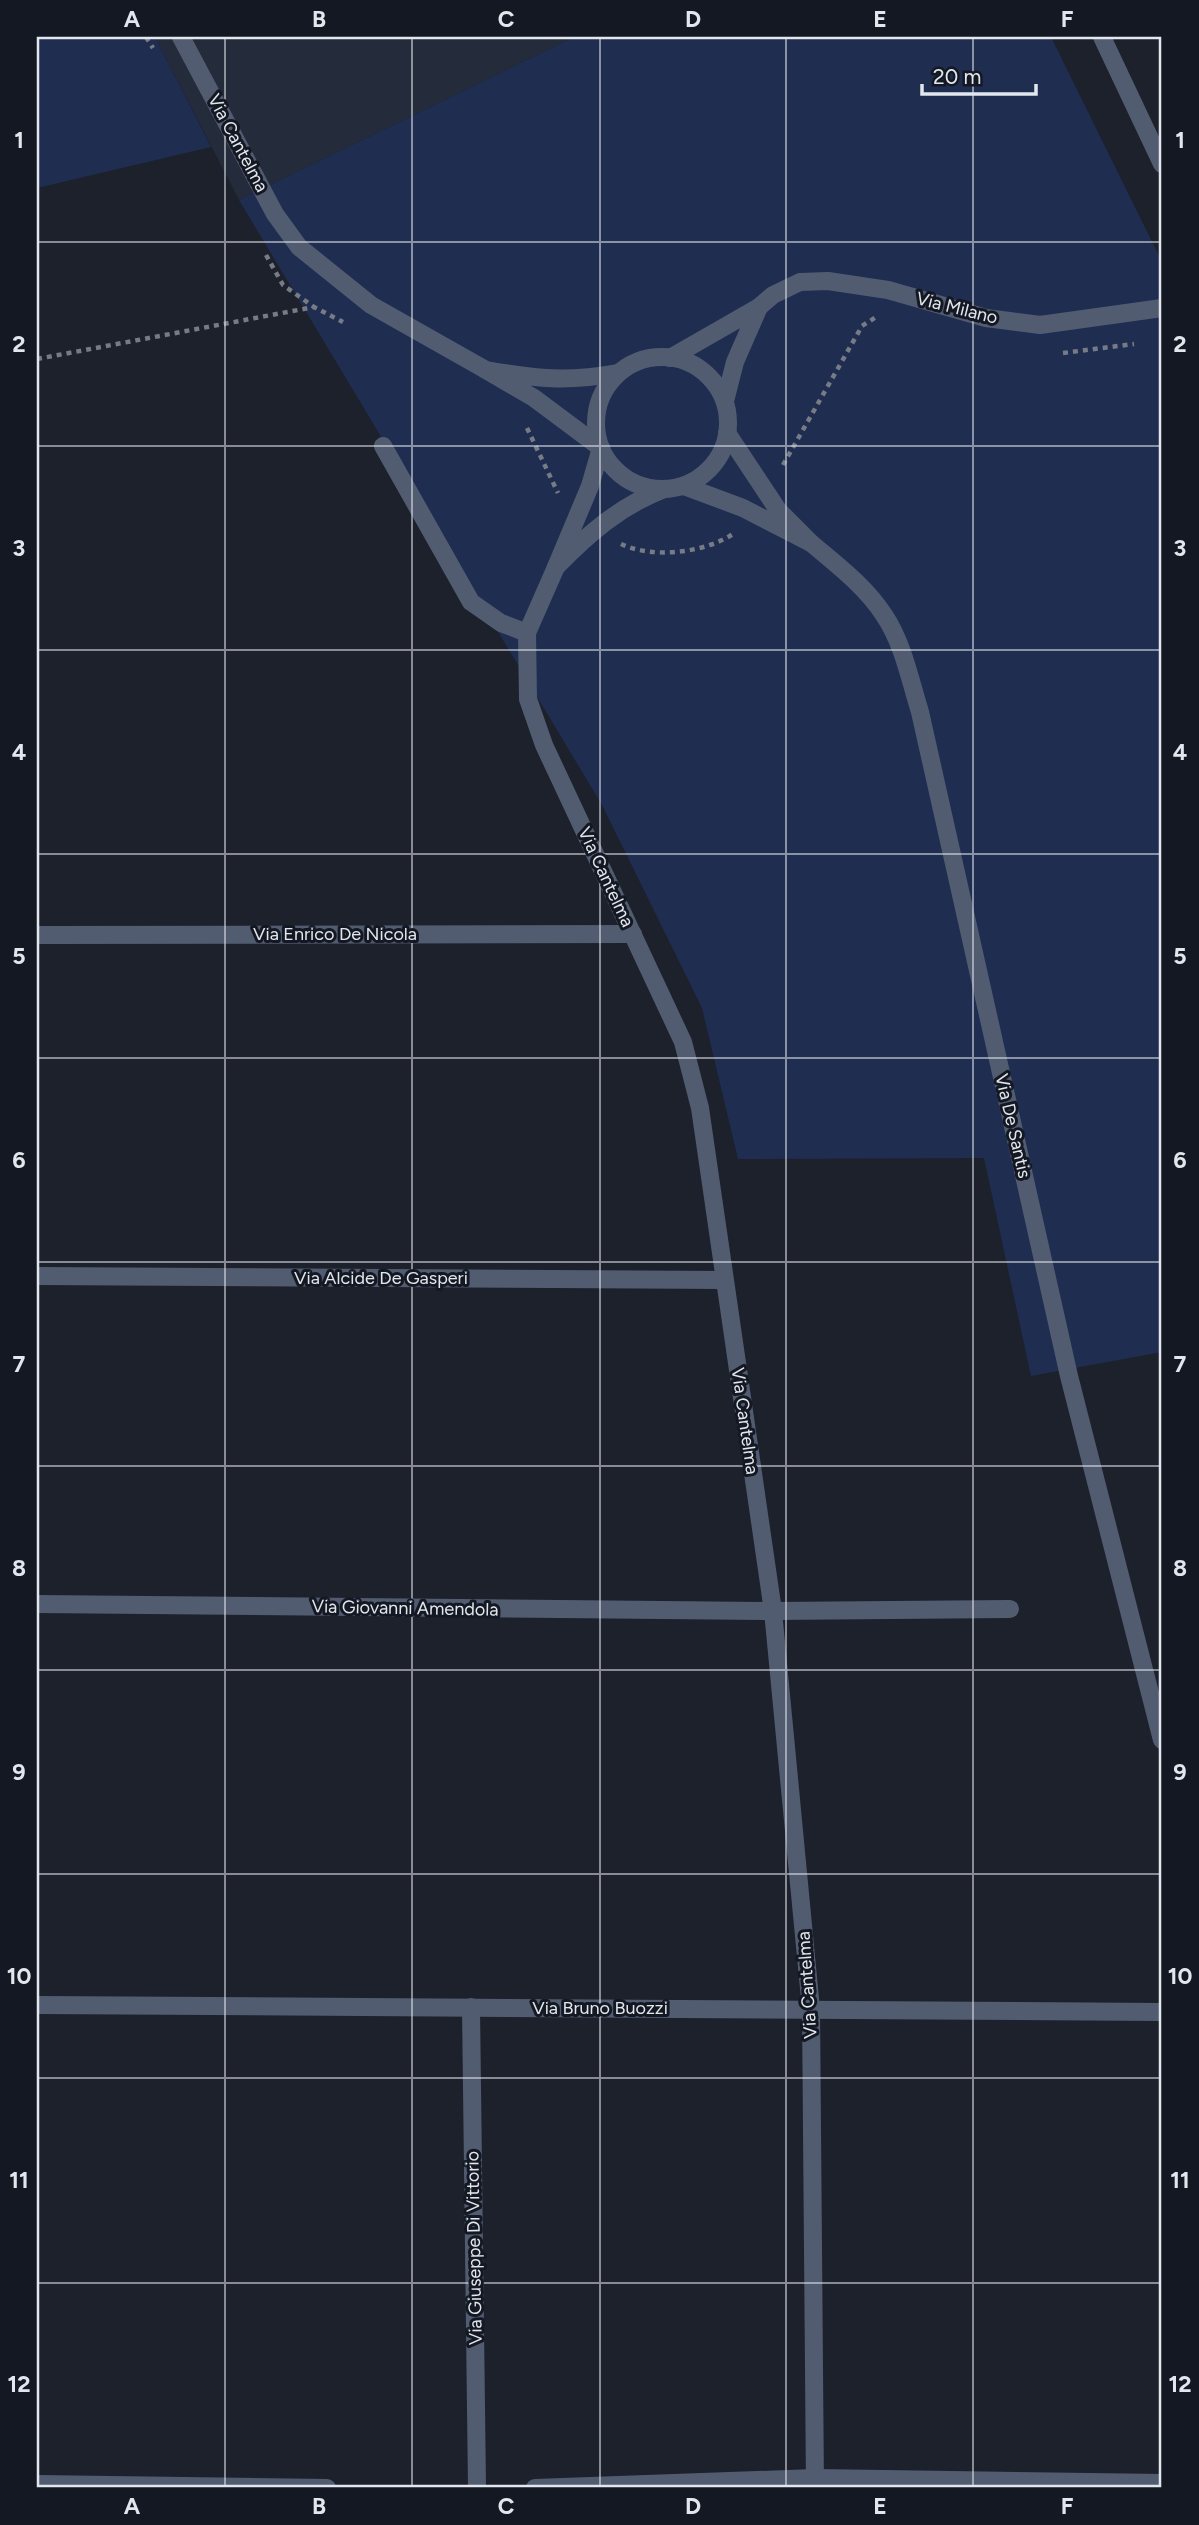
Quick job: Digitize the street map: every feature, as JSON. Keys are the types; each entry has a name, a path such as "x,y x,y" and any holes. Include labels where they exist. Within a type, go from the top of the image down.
{"street":[{"name":"Via Cantelma","path":"181,37 275,214 299,247 371,305 534,398 601,448"},
{"path":"1102,37 1162,164"},
{"name":"Via Milano","path":"670,358 759,307 773,295 800,282 828,281 888,290 986,318 1040,325 1162,308"},
{"path":"725,401 735,362 759,307"},
{"path":"670,358 699,368 715,382 725,401 729,421 727,433 717,461 703,476 684,486 664,489 644,487 625,478 611,465 601,448 596,430 597,411 605,390 618,373 637,361 670,358"},
{"path":"486,370 546,380 578,380 618,373"},
{"path":"727,433 778,510 811,543"},
{"path":"383,446 471,602 501,624 527,633 590,486 601,448"},
{"path":"684,486 743,509 811,543"},
{"path":"556,568 586,537 614,515 664,489"},
{"name":"Via De Santis","path":"811,543 862,586 886,617 902,655 920,712 1069,1376 1162,1740"},
{"name":"Via Cantelma","path":"527,633 528,699 544,745 683,1042 700,1108 773,1611 811,2010 815,2483"},
{"name":"Via Enrico De Nicola","path":"37,934 633,934"},
{"name":"Via Alcide De Gasperi","path":"37,1276 724,1280"},
{"name":"Via Giovanni Amendola","path":"37,1604 773,1611 1010,1609"},
{"name":"Via Bruno Buozzi","path":"37,2005 1162,2012"},
{"name":"Via Giuseppe Di Vittorio","path":"471,2007 477,2488"},
{"path":"535,2488 815,2483 1162,2483"},
{"path":"37,2484 327,2488"}],"shaded area":[{"path":"37,37 155,37 211,147 37,188"},
{"path":"155,37 574,37 239,200"},
{"path":"574,37 1051,37 1162,262 1162,1352 1031,1376 984,1158 738,1159 702,1008 602,805 239,200"}]}
